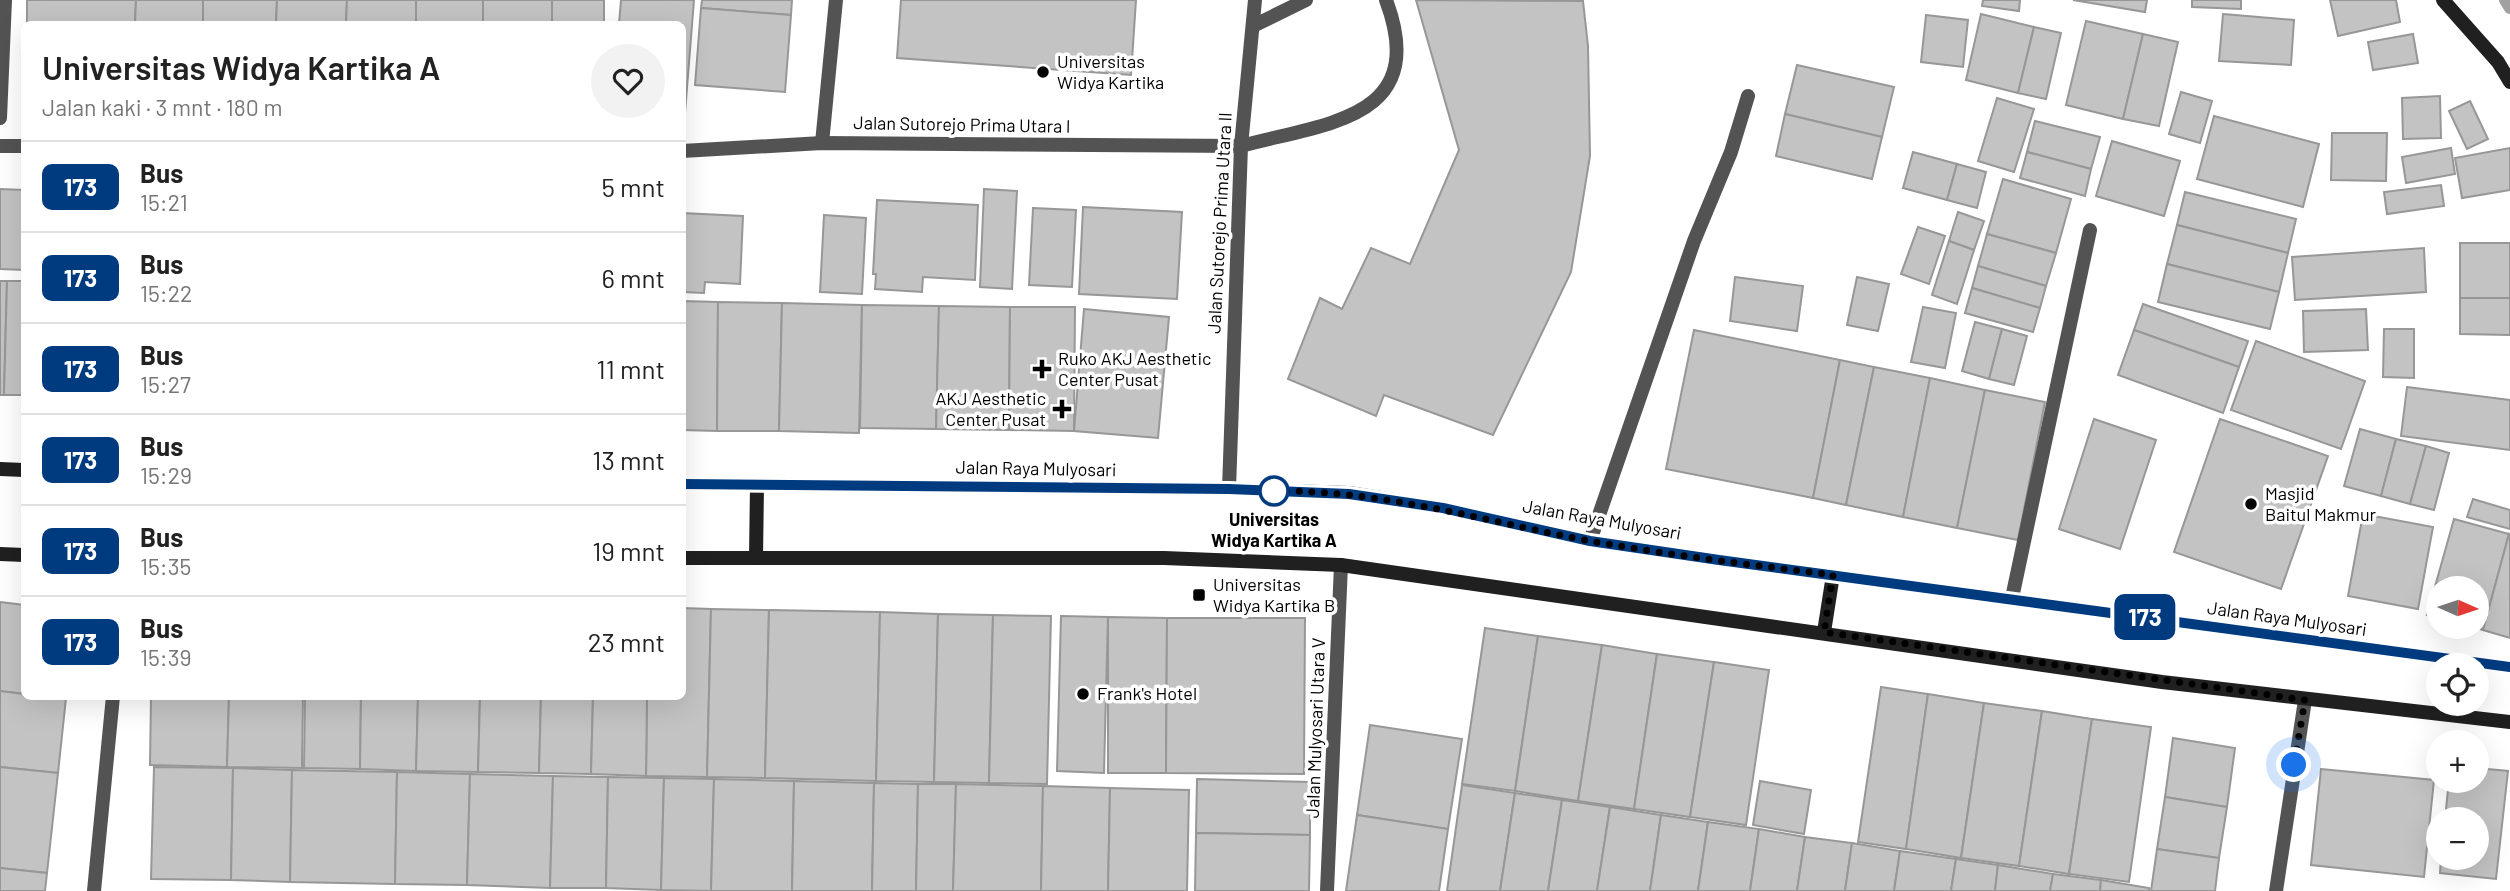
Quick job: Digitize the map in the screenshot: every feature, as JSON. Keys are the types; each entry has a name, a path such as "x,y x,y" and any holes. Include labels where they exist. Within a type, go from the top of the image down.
{"main road":[{"path":"2443,0 2498,62 2510,82"},
{"path":"0,469 21,470"},
{"name":"Jalan Raya Mulyosari","path":"686,484 1229,489 1349,494 1443,508 1590,541 2442,660 2510,667"},
{"path":"756,558 757,485"},
{"path":"0,554 21,555"},
{"path":"686,558 1164,558 1341,565 2305,700 2510,722"},
{"path":"1824,632 1833,575"}],"street":[{"path":"0,118 5,0"},
{"path":"822,143 836,0"},
{"name":"Jalan Sutorejo Prima Utara II","path":"1229,489 1241,146 1255,0"},
{"path":"1253,26 1306,0"},
{"name":"Jalan Sutorejo Prima Utara I","path":"686,151 822,143 1241,146 1359,113 1380,98 1394,76 1397,51 1395,22 1386,0"},
{"path":"1590,541 1694,241 1731,152 1748,96"},
{"path":"0,146 21,146"},
{"path":"2012,598 2090,230"},
{"name":"Jalan Mulyosari Utara V","path":"1327,891 1341,565"},
{"path":"94,891 113,700"},
{"path":"2276,891 2305,700"}],"building":[{"path":"27,0 136,0 135,21 27,21"},
{"path":"136,0 203,0 203,21 135,21"},
{"path":"203,0 277,0 276,21 203,21"},
{"path":"277,0 347,0 346,21 276,21"},
{"path":"347,0 416,0 416,21 346,21"},
{"path":"416,0 483,0 483,21 416,21"},
{"path":"483,0 552,0 552,21 483,21"},
{"path":"552,0 604,0 604,21 552,21"},
{"path":"621,0 694,0 686,100 686,21 619,21"},
{"path":"702,0 792,0 791,15 701,8"},
{"path":"901,0 1136,0 1131,75 897,58"},
{"path":"1416,0 1583,1 1588,46 1590,156 1571,272 1493,435 1384,395 1376,416 1288,379 1320,298 1342,309 1371,248 1410,264 1459,150"},
{"path":"1983,0 2020,0 2019,11 1982,6"},
{"path":"2073,0 2147,0 2145,12"},
{"path":"2192,0 2241,0 2241,9 2192,7"},
{"path":"2330,0 2396,0 2400,22 2338,36"},
{"path":"701,8 791,15 785,92 695,85"},
{"path":"1981,14 2034,27 2018,93 1966,80"},
{"path":"2223,14 2294,20 2291,65 2219,61"},
{"path":"1926,15 1968,20 1963,67 1921,62"},
{"path":"2086,21 2143,34 2123,119 2066,105"},
{"path":"2034,27 2061,33 2046,99 2018,93"},
{"path":"2143,34 2178,42 2159,126 2123,119"},
{"path":"2413,34 2418,63 2373,70 2368,42"},
{"path":"1797,65 1894,87 1882,137 1785,114"},
{"path":"2181,92 2212,101 2200,143 2169,134"},
{"path":"2440,96 2441,138 2403,139 2402,98"},
{"path":"1997,98 2034,109 2014,172 1978,161"},
{"path":"2470,101 2488,139 2467,149 2449,111"},
{"path":"1785,114 1882,137 1872,179 1776,156"},
{"path":"2214,116 2319,144 2303,207 2197,179"},
{"path":"2035,121 2100,137 2091,169 2027,152"},
{"path":"2332,133 2387,133 2386,181 2331,180"},
{"path":"2112,141 2180,161 2164,216 2096,196"},
{"path":"2451,148 2455,174 2406,183 2402,157"},
{"path":"2510,148 2510,190 2462,198 2455,158"},
{"path":"1913,152 1957,164 1947,200 1903,188"},
{"path":"2027,152 2091,169 2085,196 2020,178"},
{"path":"1957,164 1986,172 1977,208 1947,200"},
{"path":"2003,179 2071,199 2056,253 1987,234"},
{"path":"2441,185 2444,206 2387,214 2384,192"},
{"path":"0,189 21,190 21,270 0,269"},
{"path":"984,189 1017,191 1012,289 980,287"},
{"path":"2185,192 2296,219 2288,253 2177,225"},
{"path":"877,200 978,205 975,280 923,277 922,292 875,289 876,274 873,274"},
{"path":"1083,207 1182,212 1177,299 1079,294"},
{"path":"1033,208 1076,210 1072,287 1029,285"},
{"path":"1958,212 1984,221 1974,250 1949,241"},
{"path":"686,213 743,216 740,284 705,282 704,293 686,292"},
{"path":"824,215 866,218 862,294 820,292"},
{"path":"2177,225 2288,253 2279,292 2167,264"},
{"path":"1918,227 1945,236 1929,284 1901,274"},
{"path":"1987,234 2056,253 2046,286 1978,266"},
{"path":"1949,241 1974,250 1957,304 1932,295"},
{"path":"2460,243 2510,243 2510,298 2460,298"},
{"path":"2424,248 2426,292 2295,300 2292,257"},
{"path":"2167,264 2279,292 2270,329 2158,302"},
{"path":"1978,266 2046,286 2040,308 1972,288"},
{"path":"1735,277 1803,286 1797,331 1730,321"},
{"path":"1857,277 1889,284 1878,331 1847,325"},
{"path":"0,281 7,281 4,395 0,395"},
{"path":"7,281 21,281 21,395 4,395"},
{"path":"1972,288 2040,308 2033,332 1965,313"},
{"path":"2460,298 2510,298 2510,335 2460,334"},
{"path":"686,301 718,302 717,431 686,430"},
{"path":"718,302 782,303 779,431 717,431"},
{"path":"782,303 862,305 859,433 779,431"},
{"path":"2143,304 2248,341 2239,367 2134,330"},
{"path":"862,305 939,306 936,429 860,428"},
{"path":"939,306 1010,307 1009,430 936,429"},
{"name":"Ruko AKJ Aesthetic Center Pusat","path":"1010,307 1075,307 1074,431 1009,430"},
{"path":"1923,307 1956,313 1945,368 1911,362"},
{"path":"1084,309 1169,317 1158,438 1074,431"},
{"path":"2366,309 2368,350 2304,352 2303,311"},
{"path":"1975,322 2002,329 1989,379 1962,371"},
{"path":"2002,329 2027,336 2014,385 1989,379"},
{"path":"2384,329 2414,329 2414,378 2383,377"},
{"path":"1694,330 1840,360 1813,498 1666,469"},
{"path":"2134,330 2239,367 2223,413 2118,375"},
{"path":"2256,341 2365,381 2341,449 2231,410"},
{"path":"1840,360 1874,367 1846,505 1813,498"},
{"path":"1874,367 1930,378 1903,517 1846,505"},
{"path":"1930,378 1985,390 1957,528 1903,517"},
{"path":"2407,387 2510,400 2510,450 2401,436"},
{"path":"1985,390 2045,402 2018,540 1957,528"},
{"path":"2094,419 2156,440 2120,549 2059,529"},
{"name":"Masjid Baitul Makmur","path":"2220,419 2328,456 2281,589 2174,552"},
{"path":"2360,429 2396,439 2381,496 2344,486"},
{"path":"2396,439 2426,446 2410,504 2381,496"},
{"path":"2426,446 2449,453 2434,510 2410,504"},
{"path":"2473,499 2510,510 2510,529 2467,517"},
{"path":"2363,514 2433,527 2418,609 2348,596"},
{"path":"2454,519 2509,534 2489,608 2489,576 2438,576"},
{"path":"2509,534 2510,638 2489,632 2489,608"},
{"path":"0,602 21,605 21,694 0,691"},
{"path":"686,608 711,609 707,777 646,776 647,700 686,700"},
{"path":"711,609 769,610 765,778 707,777"},
{"path":"769,610 880,612 876,781 765,778"},
{"path":"880,612 938,614 934,782 876,781"},
{"path":"938,614 993,615 989,783 934,782"},
{"path":"993,615 1051,616 1047,784 989,783"},
{"name":"Frank's Hotel","path":"1061,616 1108,617 1104,773 1057,771"},
{"path":"1108,617 1167,618 1166,773 1108,773"},
{"path":"1167,618 1305,618 1304,774 1166,773"},
{"path":"1485,628 1538,636 1515,791 1462,784"},
{"path":"1538,636 1602,645 1578,801 1515,791"},
{"path":"1602,645 1657,654 1634,809 1578,801"},
{"path":"1657,654 1714,662 1690,817 1634,809"},
{"path":"1714,662 1769,670 1746,825 1690,817"},
{"path":"1881,687 1928,694 1906,849 1858,842"},
{"path":"0,691 21,694 21,700 66,700 58,773 0,767"},
{"path":"1928,694 1984,703 1961,858 1906,849"},
{"path":"151,700 229,700 227,767 150,765"},
{"path":"229,700 303,700 302,768 227,767"},
{"path":"305,700 361,700 360,769 304,768"},
{"path":"361,700 418,700 416,771 360,769"},
{"path":"418,700 480,700 478,772 416,771"},
{"path":"480,700 541,700 539,773 478,772"},
{"path":"541,700 593,700 591,774 539,773"},
{"path":"593,700 647,700 646,776 591,774"},
{"path":"1984,703 2042,711 2019,866 1961,858"},
{"path":"2042,711 2092,719 2069,874 2019,866"},
{"path":"2092,719 2151,727 2129,882 2069,874"},
{"path":"1370,725 1462,739 1448,829 1357,815"},
{"path":"2173,738 2235,748 2227,807 2165,797"},
{"path":"0,767 58,773 47,873 0,868"},
{"path":"154,767 233,768 231,880 151,879"},
{"path":"233,768 292,770 290,882 231,880"},
{"path":"2321,769 2426,779 2426,793 2433,793 2431,807 2426,807 2424,877 2311,865"},
{"path":"2489,769 2508,771 2496,879 2440,873 2440,870 2489,870 2489,807 2446,807 2448,793 2489,793"},
{"path":"292,770 397,772 395,884 290,882"},
{"path":"397,772 470,774 467,885 395,884"},
{"path":"470,774 553,776 550,888 467,885"},
{"path":"553,776 608,777 606,888 550,888"},
{"path":"608,777 664,778 661,890 606,888"},
{"path":"664,778 714,779 711,891 661,890"},
{"path":"714,779 794,781 792,891 711,891"},
{"path":"1197,779 1310,782 1310,835 1196,833"},
{"path":"794,781 874,783 872,891 792,891"},
{"path":"1760,781 1811,790 1804,834 1753,825"},
{"path":"874,783 918,784 916,891 872,891"},
{"path":"918,784 956,784 953,891 916,891"},
{"path":"956,784 1043,786 1041,891 953,891"},
{"path":"1462,785 1515,793 1500,891 1447,891"},
{"path":"1043,786 1110,788 1108,891 1041,891"},
{"path":"1110,788 1189,790 1187,891 1108,891"},
{"path":"1515,793 1562,800 1548,891 1500,891"},
{"path":"2165,797 2227,807 2219,858 2157,849"},
{"path":"1562,800 1610,807 1597,891 1548,891"},
{"path":"1610,807 1661,815 1650,891 1597,891"},
{"path":"1357,815 1448,829 1439,891 1346,891"},
{"path":"1661,815 1708,822 1698,891 1650,891"},
{"path":"1708,822 1759,829 1750,891 1698,891"},
{"path":"1759,829 1805,837 1797,891 1750,891"},
{"path":"1196,833 1310,835 1309,891 1195,891"},
{"path":"1805,837 1852,843 1845,891 1797,891"},
{"path":"1852,843 1900,851 1894,891 1845,891"},
{"path":"2157,849 2219,858 2215,891 2151,891"},
{"path":"1900,851 1956,859 1951,891 1894,891"},
{"path":"1956,859 1998,865 1995,891 1951,891"},
{"path":"1998,865 2053,874 2050,891 1995,891"},
{"path":"0,868 47,873 45,891 0,891"},
{"path":"2053,874 2101,880 2100,891 2050,891"},
{"path":"2101,880 2149,888 2149,891 2100,891"}],"waterway":[{"path":"2505,0 2510,8"}],"bus line":[{"name":"173","path":"686,484 1229,489 1349,494 1443,508 1590,541 2442,660 2510,667"}],"place":[{"name":"Universitas Widya Kartika","path":"1043,72"},
{"name":"Ruko AKJ Aesthetic Center Pusat","path":"1042,369"},
{"name":"AKJ Aesthetic Center Pusat","path":"1062,409"},
{"name":"Universitas Widya Kartika A","path":"1274,491"},
{"name":"Masjid Baitul Makmur","path":"2251,504"},
{"name":"Universitas Widya Kartika B","path":"1199,595"},
{"name":"Frank's Hotel","path":"1083,694"}],"route":[{"path":"1274,491 1349,494 1443,508 1590,541 1833,575 1824,632 2162,682 2305,700 2294,765"}]}
